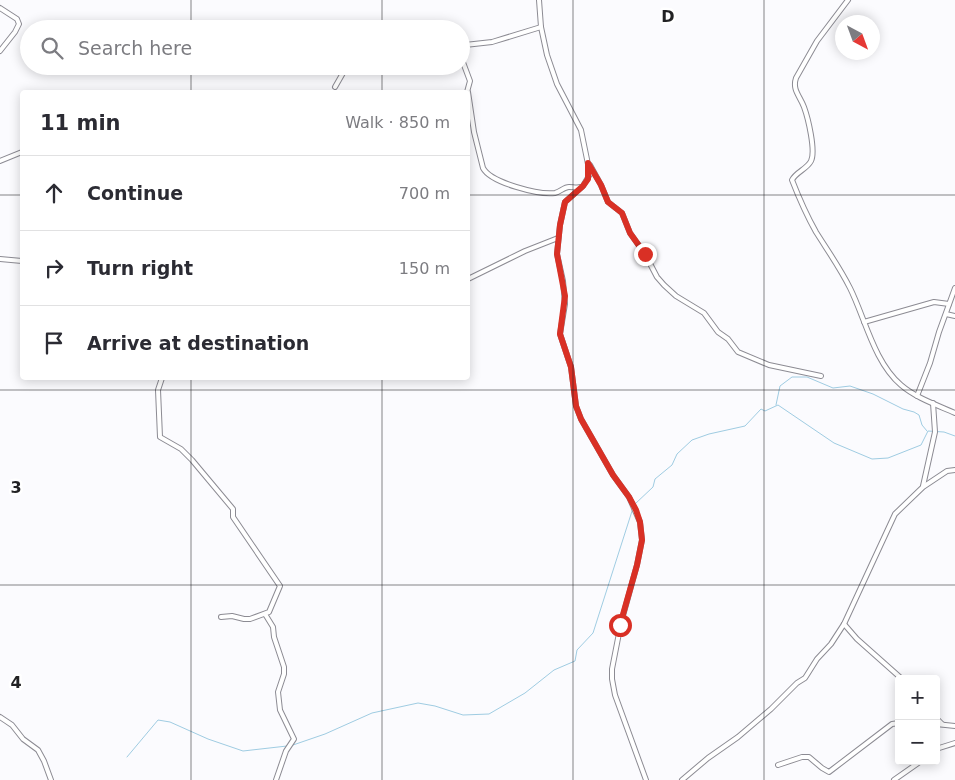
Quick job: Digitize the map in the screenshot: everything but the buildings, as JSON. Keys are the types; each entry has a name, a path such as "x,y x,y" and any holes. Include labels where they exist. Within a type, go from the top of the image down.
{"street":[{"path":"538,0 541,28 547,55 568,107 580,130 590,174 583,186 564,206 558,238 558,265 565,296 560,334 571,367 576,406 581,419 613,475 636,510 640,522 642,540 620,625 612,679 615,695 646,780"},
{"path":"848,0 817,41 796,78 794,85 806,113 812,141 812,158 809,164 792,180 812,224 838,265 851,290 886,368 900,384 917,396 955,413"},
{"path":"0,8 17,19 19,24 0,51"},
{"path":"470,44 492,42 541,28"},
{"path":"335,87 342,75"},
{"path":"468,75 470,80 468,90"},
{"path":"470,105 474,132 484,168 486,173 494,179 509,185 554,193 567,187 583,186"},
{"path":"0,161 20,153"},
{"path":"588,163 601,185 608,202 622,213 630,233 645,254 657,277 676,296 704,313 718,332 728,339 738,352 768,365 821,376"},
{"path":"470,278 525,251 558,238"},
{"path":"0,259 20,261"},
{"path":"917,396 955,288"},
{"path":"864,322 934,302 949,304"},
{"path":"946,314 955,316"},
{"path":"161,380 158,390 160,437 185,452 233,509 233,517 280,587 270,612 244,620 232,616 221,617"},
{"path":"923,487 923,479 933,442 935,420 933,403"},
{"path":"682,780 749,728 797,683 805,678 844,624 895,514 923,487 947,471 955,470"},
{"path":"265,614 273,627 274,637 284,668 278,692 280,710 294,739 286,751 276,780"},
{"path":"844,624 857,639 898,675"},
{"path":"0,717 12,724 23,739 38,750 44,760 50,780"},
{"path":"938,720 942,724 955,726"},
{"path":"778,765 802,757 809,757 829,772 895,724"},
{"path":"940,748 955,743"},
{"path":"894,780 915,765"}],"waterway":[{"path":"776,405 780,386 792,377 807,377 833,388 850,386 914,412 919,415 922,425 927,431"},
{"path":"635,504 653,487 655,479 672,465 677,454 692,440 745,426 761,409 765,411 778,405 834,443 872,459 888,458 921,445 928,431 944,432 955,436"},
{"path":"293,745 325,734 372,713 418,703 463,715 489,714 525,693 554,670 575,661 577,650 593,633 633,508"},
{"path":"127,757 158,720 170,722 208,739 243,751 287,746"}],"route":[{"path":"620,625 642,540 640,522 629,497 613,475 581,419 576,406 571,367 560,334 565,304 563,281 557,254 562,211 565,202 588,179 590,174 588,163 601,185 604,196 612,206 620,210 626,226 645,254"}]}
